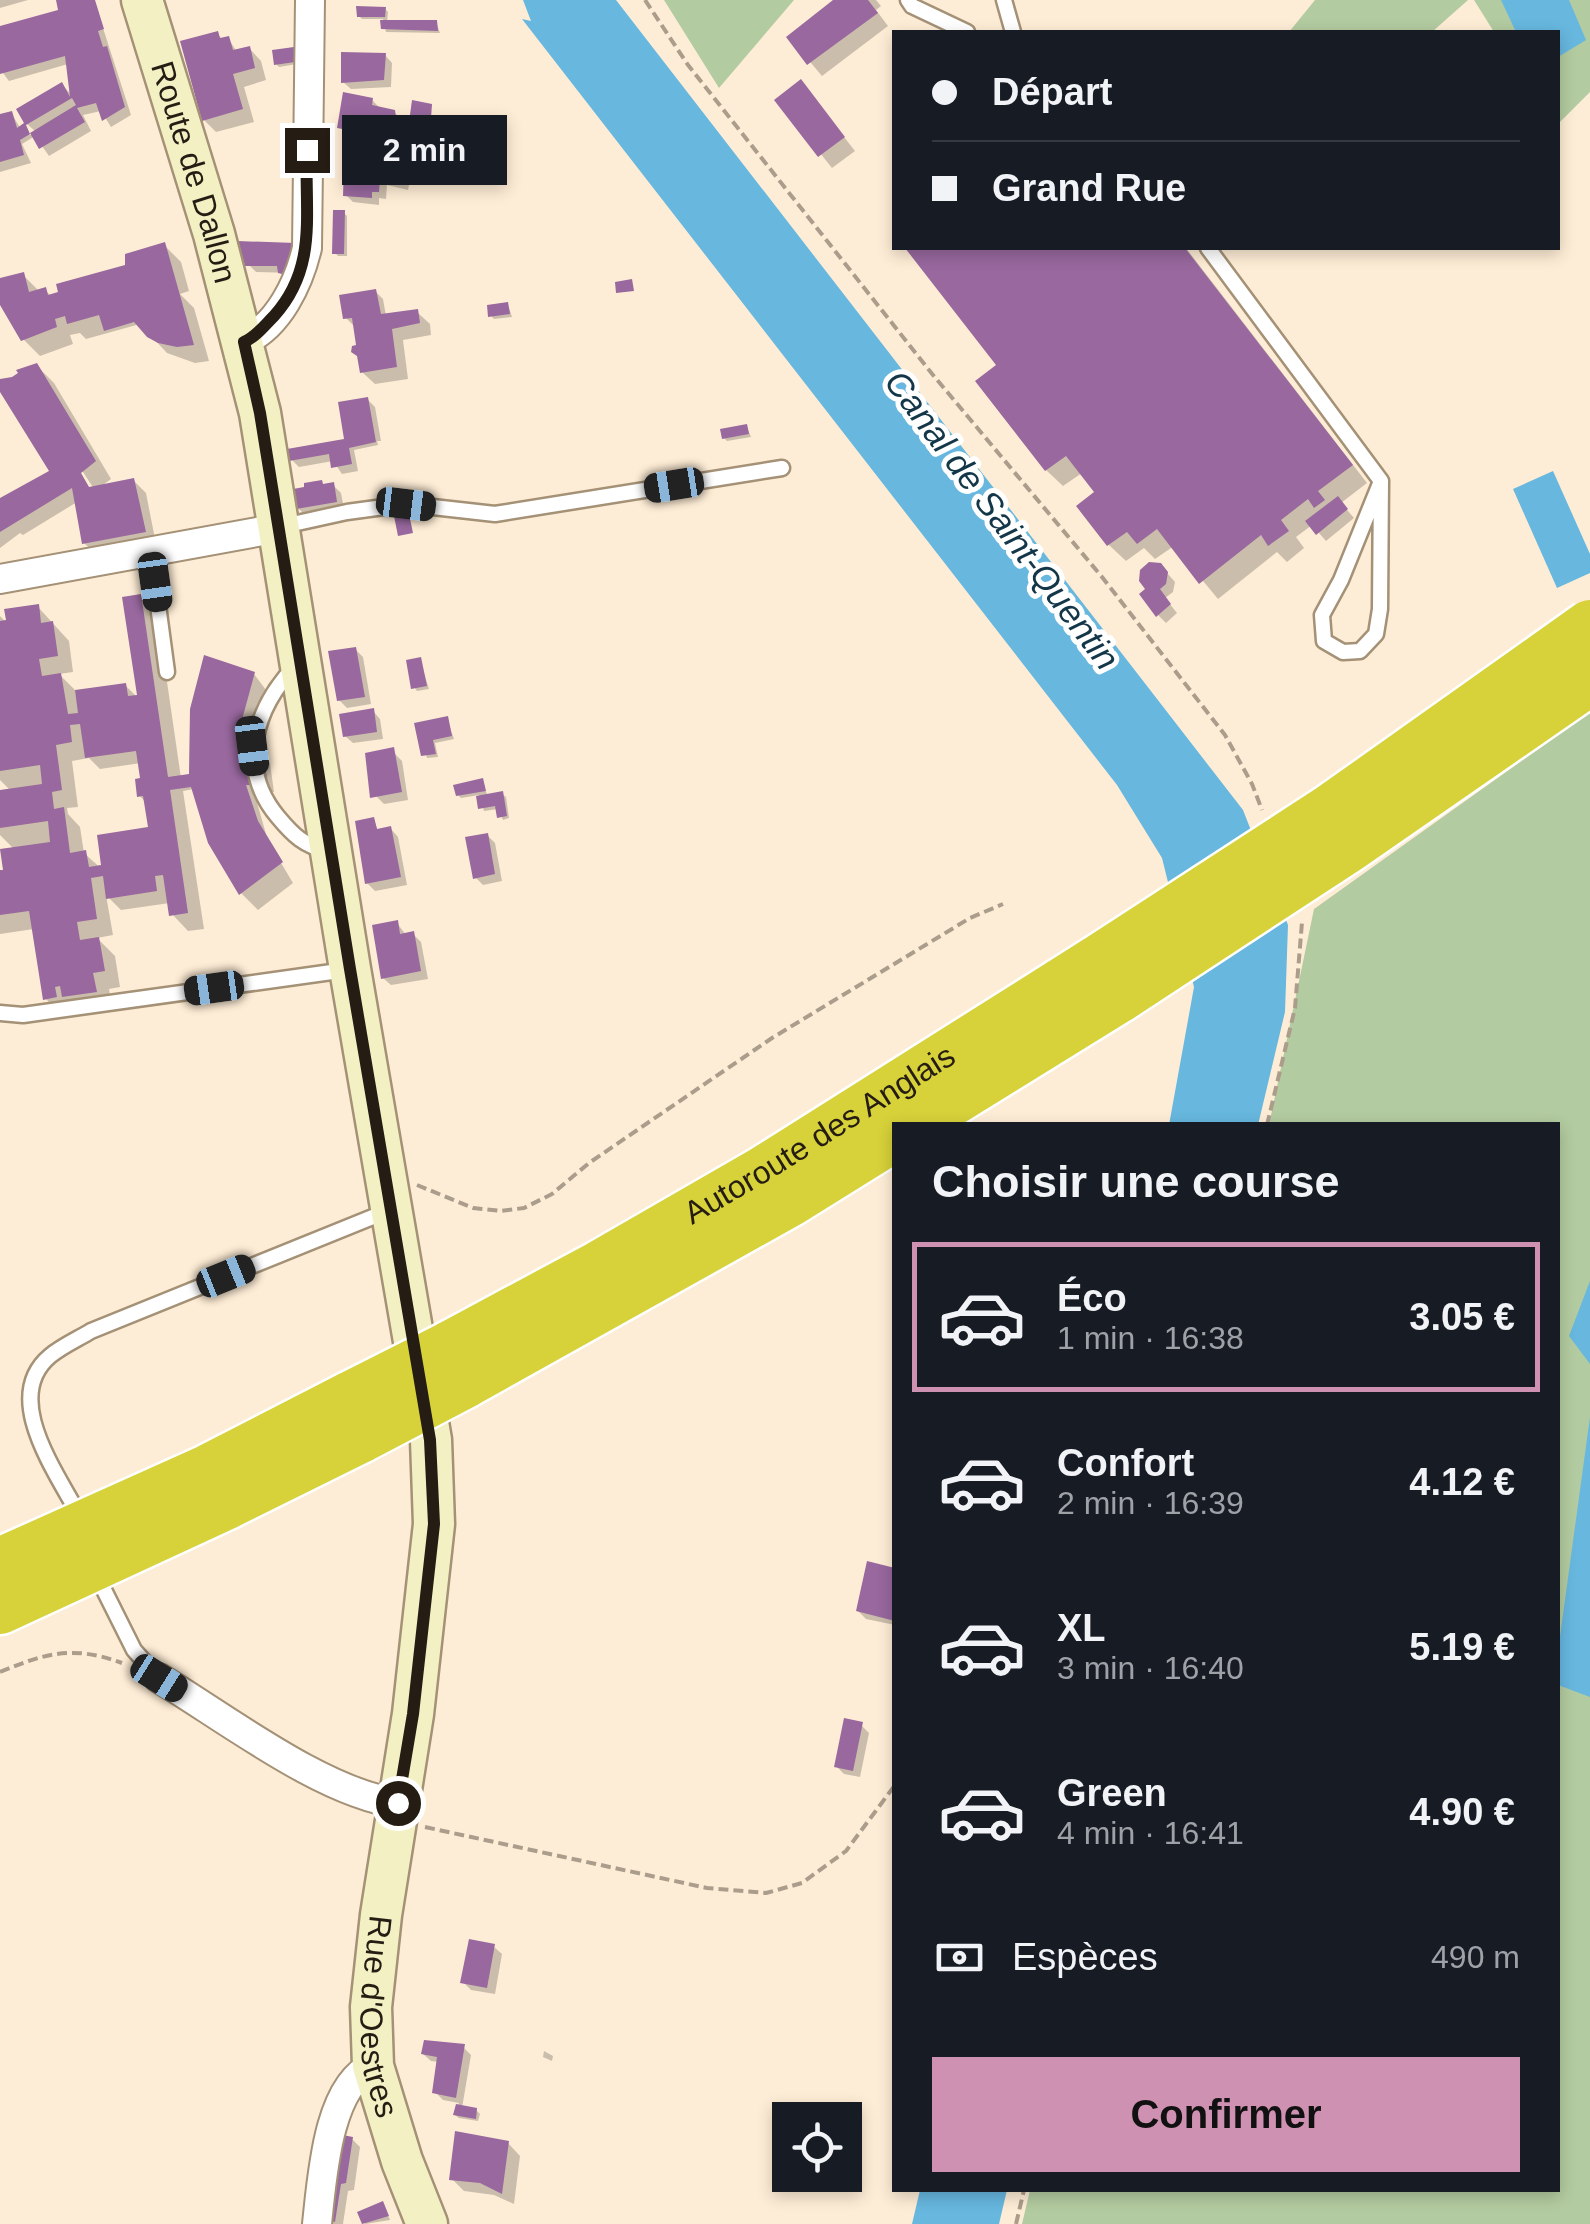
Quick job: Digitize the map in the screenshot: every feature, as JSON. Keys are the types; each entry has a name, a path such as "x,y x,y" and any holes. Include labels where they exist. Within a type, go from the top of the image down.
{"highway":[{"name":"Autoroute des Anglais","path":"918,1122 1332,808 1590,626"},
{"name":"Autoroute des Anglais","path":"456,1365 599,1266 1352,845 1590,680"},
{"name":"Autoroute des Anglais","path":"0,1610 88,1546 772,1212 892,1138"},
{"name":"Autoroute des Anglais","path":"0,1563 88,1546"}],"street":[{"name":"Route de Dallon","path":"142,0 244,342 260,413 388,1190"},
{"path":"244,342 255,337 282,308 300,276 307,248 310,0"},
{"path":"0,579 279,528"},
{"name":"Rue d'Oestres","path":"388,1190 430,1440 434,1524 413,1714 371,2007 372,2066 427,2224"},
{"path":"159,1678 314,1773 397,1813"},
{"path":"317,2224 336,2111 350,2082 372,2066"}],"lane":[{"path":"908,0 912,6 963,30"},
{"path":"1004,0 1012,30"},
{"path":"1209,250 1381,482 1380,609 1376,634 1360,651 1343,652 1324,641 1322,615 1341,580 1381,482"},
{"path":"279,528 347,512 406,504 495,514 782,468"},
{"path":"151,553 167,672"},
{"path":"300,661 279,683 260,716 252,746 256,780 271,809 291,834 308,847 331,851"},
{"path":"0,1013 23,1016 350,969"},
{"path":"159,1678 134,1650 28,1412 30,1382 48,1357 91,1331 388,1190"}],"path":[{"path":"645,0 688,65 932,375 1068,535 1224,734 1252,784 1265,818"},
{"path":"388,1190 473,1208 524,1208 552,1194 589,1163 772,1038 970,918 1003,904"},
{"path":"1269,1122 1295,1008 1302,920"},
{"path":"0,1672 36,1657 69,1650 100,1655 159,1678"},
{"path":"397,1813 707,1888 766,1894 802,1883 846,1850 892,1789"},
{"path":"1016,2224 1024,2192"}],"green space":[{"path":"664,0 794,0 719,88"},
{"path":"1315,0 1468,0 1434,30 1291,30"},
{"path":"1474,0 1590,0 1590,92 1560,122 1560,30 1493,30"},
{"path":"1590,712 1590,2224 1022,2224 1030,2192 1560,2192 1560,1122 1270,1122 1314,909"}],"water":[{"name":"Canal de Saint-Quentin","path":"523,0 616,0 1243,810 1288,925 1285,1012 1259,1122 1170,1122 1194,987 1162,858 1117,785 522,19 531,21"},
{"path":"1501,0 1569,0 1586,40 1560,56 1560,30 1515,30"},
{"path":"1553,471 1590,554 1590,573 1557,588 1513,489"},
{"path":"1590,1281 1590,1364 1569,1336"},
{"path":"1590,1417 1590,1697 1560,1686 1560,1636"},
{"path":"920,2192 1007,2192 999,2224 912,2224"}],"building":[{"path":"56,0 95,0 104,29 98,31 103,47 107,46 125,107 102,121 96,103 77,108 85,122 39,149 30,133 76,105 72,98 26,125 30,134 20,140 24,155 0,162 0,114 12,111 17,128 24,123 16,109 62,82 70,97 65,56 0,74 0,26 58,10"},
{"path":"833,0 868,0 878,13 807,65 786,37"},
{"path":"356,6 386,7 385,17 357,17"},
{"path":"380,20 437,20 438,31 381,29"},
{"path":"218,31 220,38 229,36 233,50 250,46 255,68 233,74 243,109 202,121 180,41"},
{"path":"294,47 295,62 274,65 272,50"},
{"path":"341,52 386,53 384,80 341,83"},
{"path":"801,79 845,137 818,157 774,100"},
{"path":"343,92 373,98 372,105 395,110 397,126 393,125 391,132 375,129 374,135 337,128"},
{"path":"412,100 432,104 431,118 410,115"},
{"path":"416,125 454,130 452,144 414,140"},
{"path":"345,135 397,141 395,150 380,149 380,145 374,144 373,168 377,168 378,160 391,161 391,168 409,169 409,184 380,178 379,192 372,192 372,198 343,196"},
{"path":"333,210 345,210 344,254 332,254"},
{"path":"237,241 296,243 282,274 277,266 245,266"},
{"path":"165,242 194,345 158,343 134,322 104,331 99,315 67,324 65,316 55,319 57,327 21,341 0,305 0,278 24,272 29,292 46,287 48,295 58,292 56,284 125,265 125,254"},
{"path":"907,250 1187,250 1353,465 1318,491 1325,500 1314,508 1308,499 1281,520 1289,531 1268,546 1261,535 1199,584 1157,529 1137,544 1127,532 1107,546 1076,506 1094,492 1066,456 1045,471 975,381 996,365"},
{"path":"632,279 634,291 616,293 615,282"},
{"path":"376,289 381,314 418,309 420,323 392,329 397,367 360,373 357,356 351,352 356,345 352,318 343,319 339,295"},
{"path":"508,302 510,314 488,317 487,305"},
{"path":"37,363 96,461 81,473 89,487 134,478 146,532 82,544 72,488 0,532 0,498 49,471 0,392 0,379"},
{"path":"368,397 376,442 349,448 352,464 331,468 329,454 289,461 287,449 344,439 338,402"},
{"path":"747,424 749,434 722,439 720,429"},
{"path":"322,480 323,484 334,482 337,502 296,509 293,489"},
{"path":"1338,496 1348,509 1316,535 1305,521"},
{"path":"409,514 413,533 398,536 394,516"},
{"path":"1149,562 1161,563 1168,572 1166,584 1160,589 1171,604 1156,617 1139,594 1145,589 1139,581 1140,570"},
{"path":"141,594 168,777 189,774 190,709 204,655 255,672 243,716 242,758 263,753 268,785 246,785 258,821 283,862 239,895 208,843 191,787 170,790 188,913 169,916 163,875 155,876 157,891 106,899 103,876 91,878 97,919 77,922 80,940 99,937 105,971 93,973 97,992 62,997 60,986 55,987 57,997 43,1000 29,911 0,915 0,849 50,842 48,821 0,828 0,790 42,784 40,765 0,771 0,621 6,620 4,609 39,604 41,623 53,621 58,656 39,659 42,676 61,673 68,714 78,713 75,690 126,683 128,696 137,695 122,597","holes":["80,724 85,758 136,751 140,778 135,779 137,797 143,796 148,827 97,835 101,865 89,867 86,850 70,853 64,807 54,809 52,792 62,790 56,745 72,742 70,725"]},
{"path":"356,647 365,697 337,701 328,651"},
{"path":"421,657 427,686 411,689 406,660"},
{"path":"374,708 377,732 343,737 339,714"},
{"path":"448,716 452,736 433,740 436,754 421,756 414,723"},
{"path":"394,747 402,792 370,798 365,753"},
{"path":"483,778 486,791 456,796 453,785"},
{"path":"503,791 507,816 497,818 495,806 478,809 476,796"},
{"path":"374,817 377,829 391,826 401,877 365,884 355,821"},
{"path":"488,833 495,874 473,879 465,837"},
{"path":"398,920 400,934 414,931 421,971 381,979 372,925"},
{"path":"867,1561 892,1567 892,1620 856,1611"},
{"path":"844,1718 863,1722 853,1771 834,1767"},
{"path":"469,1939 495,1944 487,1988 460,1983"},
{"path":"424,2040 465,2044 456,2098 432,2093 437,2057 421,2054"},
{"path":"456,2104 477,2108 476,2119 453,2115"},
{"path":"455,2131 509,2141 502,2194 480,2183 449,2180"},
{"path":"337,2134 353,2137 335,2222 323,2219"},
{"path":"383,2201 389,2216 362,2224 357,2212"}],"route":[{"path":"307,150 307,248 300,276 282,308 255,337 244,342 260,413 430,1440 434,1524 413,1714 398,1803"}]}
